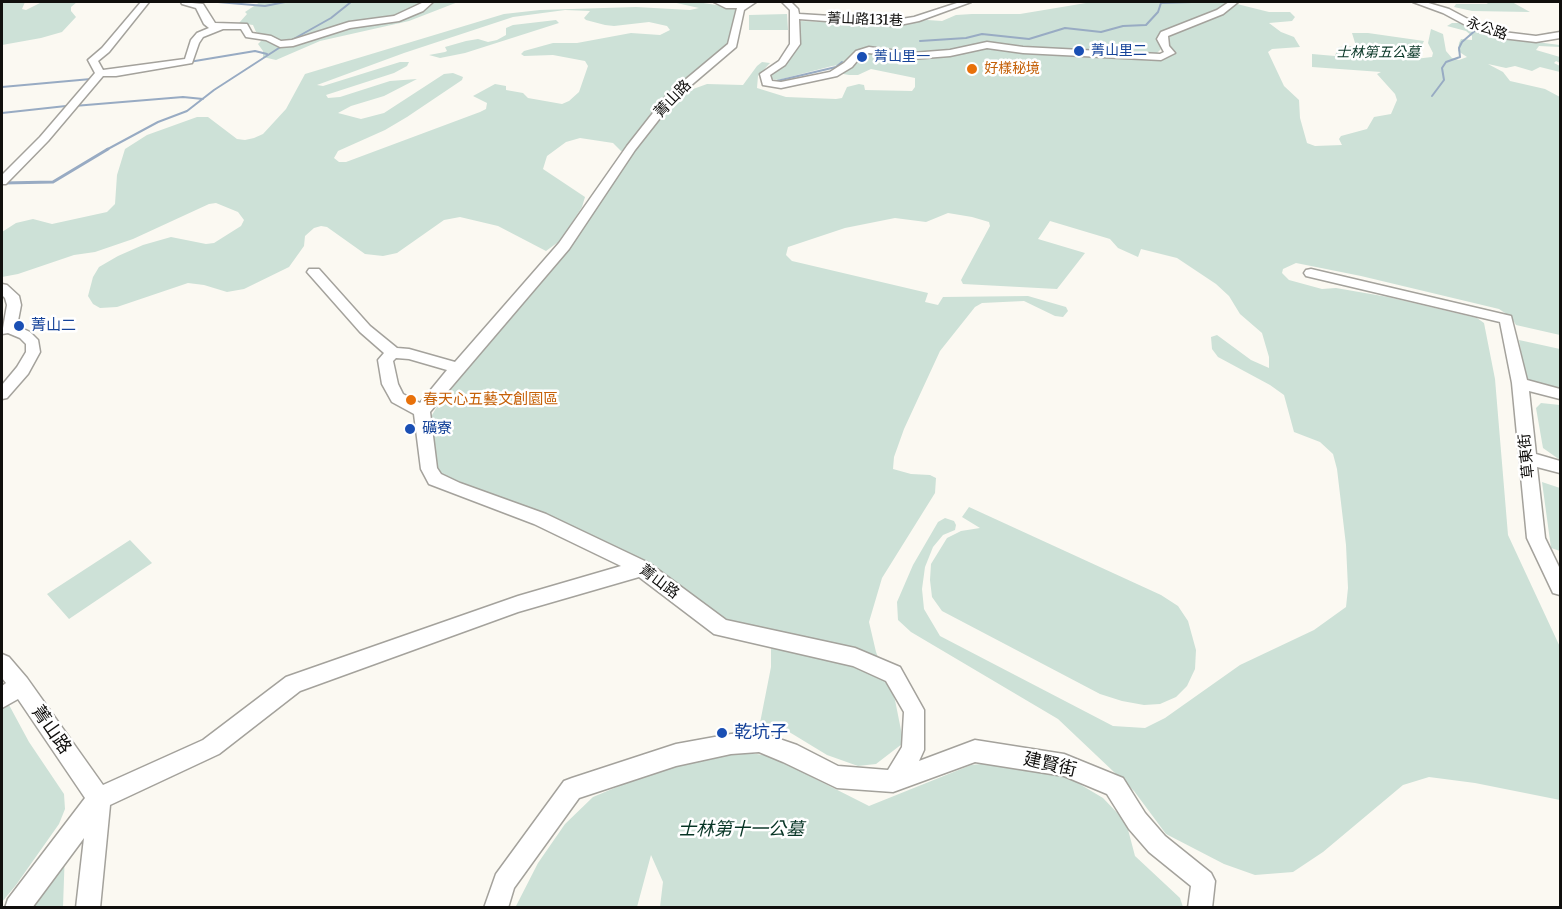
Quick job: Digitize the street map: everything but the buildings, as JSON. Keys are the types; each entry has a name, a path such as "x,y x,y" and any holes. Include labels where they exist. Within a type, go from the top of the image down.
{"street":[{"path":"100,73 93,60 106,50 145,2"},
{"path":"185,2 200,6 209,24 244,26 249,35 268,38 280,44 293,43 349,25 396,19 420,9 429,2"},
{"path":"786,2 791,4 795,16 795,44 782,63 765,74 767,83 781,85 833,74 848,65 859,53 869,50 912,56 950,53 987,45 1023,50 1161,57 1170,53 1164,47 1162,39 1164,34 1220,12 1234,2"},
{"name":"菁山路131巷","path":"795,16 895,23 916,20 967,2"},
{"name":"永公路","path":"1417,2 1446,11 1476,27 1502,35 1536,39 1560,35"},
{"path":"717,3 748,3"},
{"name":"菁山路","path":"748,3 733,45 671,97 631,148 564,246 422,411 429,469 435,479 454,488 540,519 588,540 642,568 721,628 855,657 893,674 914,710 912,750 893,781"},
{"path":"2,181 44,139 100,73 116,73 189,61 194,42 200,35 222,26"},
{"path":"314,272 365,329 393,352 409,354 457,368"},
{"name":"草東街","path":"1311,273 1506,319 1520,383 1536,538 1553,561 1560,587"},
{"path":"2,288 12,296 14,305 5,328 25,335 33,343 33,352 22,370 2,394"},
{"path":"393,352 385,360 390,384 397,398 422,411"},
{"path":"1520,383 1560,394"},
{"path":"1528,458 1560,467"},
{"path":"17,908 99,798 212,747 293,684 518,604 642,568"},
{"name":"菁山路","path":"2,663 99,798"},
{"path":"2,698 20,685"},
{"path":"496,908 504,882 572,789 676,755 731,744 759,742 789,753 837,777 893,781"},
{"name":"建賢街","path":"893,781 975,751 1064,765 1115,786 1137,821 1157,844 1203,881 1200,908"},
{"path":"88,908 99,798"}],"green space":[{"path":"2,2 25,2 22,9 26,10 42,2 77,2 71,7 76,17 62,32 2,45"},
{"path":"260,2 458,2 409,21 320,41 276,60 263,57 263,51 258,44 266,36 256,32 253,25 239,23 247,14 245,12"},
{"path":"672,2 697,2 735,8 737,11 730,45 665,98 624,151 613,143 580,138 566,142 547,156 543,169 585,197 582,207 561,240 546,251 498,226 460,217 444,220 397,253 383,256 365,254 327,227 321,226 314,228 305,236 304,246 289,267 244,289 227,292 188,283 117,307 100,308 93,304 88,296 93,277 99,267 118,256 143,245 171,237 206,244 214,243 241,226 244,220 238,212 216,203 209,204 133,239 95,252 74,255 18,274 2,277 2,232 16,223 33,219 52,224 107,212 115,204 117,175 125,149 147,135 197,117 208,117 237,139 254,138 263,134 286,109 305,74 504,14 540,10 636,7 690,10 699,8","holes":["565,10 590,11 584,18 586,20 605,25 649,22 667,26 670,30 660,35 631,33 577,43 553,43 524,51 521,54 524,56 553,55 585,61 588,66 579,92 562,104 528,98 523,93 506,90 506,86 495,84 473,96 487,103 486,109 480,112 346,162 339,162 334,158 338,151 385,130 407,117 462,80 463,77 453,73 444,74 384,113 361,119 338,113 351,106 384,96 417,79 390,81 340,97 328,98 326,95 394,73 407,66 409,62 400,62 323,86 317,85 513,17"]},
{"name":"士林第五公墓","path":"1092,2 1228,2 1214,13 1160,32 1157,39 1161,49 1156,54 1169,56 1172,54 1166,41 1169,36 1226,12 1237,4 1269,12 1290,12 1295,17 1292,21 1269,23 1281,32 1294,37 1300,47 1272,49 1268,52 1284,86 1299,100 1300,118 1307,143 1315,146 1342,145 1339,139 1341,136 1367,129 1374,117 1391,114 1397,100 1395,94 1377,74 1381,72 1312,67 1312,54 1335,56 1338,47 1356,46 1352,33 1424,41 1415,59 1432,57 1433,53 1428,43 1431,29 1443,34 1446,51 1452,58 1459,60 1467,57 1458,51 1459,43 1461,39 1472,40 1472,36 1466,31 1447,26 1452,23 1464,23 1512,39 1560,45 1560,47 1539,46 1536,50 1560,57 1560,63 1556,61 1554,63 1560,66 1560,72 1540,67 1532,71 1515,66 1506,68 1488,64 1503,72 1510,81 1545,89 1560,97 1560,335 1516,325 1511,317 1499,309 1361,276 1296,263 1283,269 1282,273 1289,280 1322,289 1336,288 1388,297 1477,318 1484,323 1495,379 1508,535 1560,647 1560,800 1475,783 1429,777 1403,785 1323,852 1293,872 1255,875 1224,864 1166,834 1134,791 1058,719 911,632 898,620 897,602 913,565 938,522 945,518 954,521 955,530 943,535 933,547 925,567 922,589 924,609 940,636 1113,726 1145,728 1165,718 1240,665 1314,630 1346,607 1348,588 1346,545 1337,469 1333,454 1320,442 1294,432 1284,395 1218,357 1212,349 1211,337 1217,335 1251,360 1269,368 1269,357 1262,333 1240,314 1229,296 1216,284 1177,258 1141,249 1138,257 1118,248 1110,239 1050,221 1038,239 1085,253 1057,289 963,284 961,280 990,226 989,222 948,213 926,222 895,218 845,228 788,247 786,255 792,261 928,293 925,302 938,305 943,297 1028,296 1066,307 1068,311 1063,317 1055,316 1024,301 982,303 975,307 940,351 904,429 894,457 893,469 936,478 935,493 882,578 869,622 876,652 895,700 902,735 902,744 876,764 858,766 827,755 781,727 759,728 771,667 771,631 728,622 649,565 442,477 437,468 429,420 452,382 579,230 636,149 670,105 685,92 707,84 743,85 762,62 770,63 758,76 757,88 786,97 842,98 847,87 859,84 864,85 865,90 912,91 915,87 915,78 871,69 858,75 849,75 838,73 839,65 778,80 770,79 769,76 787,60 797,24 801,21 896,24 927,20 942,21 956,15 1020,14"},
{"path":"1485,2 1512,2 1530,12 1472,11 1454,7 1456,4 1488,4"},
{"path":"787,14 788,30 749,30 749,15"},
{"path":"556,20 559,23 465,53 440,58 429,55 445,52 447,51 445,47 466,41 497,40 506,35 506,28 513,25"},
{"path":"1519,340 1560,349 1560,391 1531,384 1526,380"},
{"path":"1541,403 1560,405 1560,460 1543,448 1536,408"},
{"path":"1542,482 1560,488 1560,551 1551,548"},
{"path":"969,507 1161,595 1178,606 1188,621 1196,650 1195,669 1187,686 1176,697 1160,704 1144,705 1122,701 1100,694 942,611 932,597 931,564 947,538 961,531 980,528 962,517"},
{"path":"130,540 152,563 69,619 47,594"},
{"path":"2,692 29,742 64,794 65,809 59,824 2,902"},
{"name":"士林第十一公墓","path":"736,751 770,756 869,806 971,765 1019,760 1061,773 1103,798 1126,822 1135,856 1180,898 1183,907 660,907 663,882 651,855 637,907 515,908 538,863 565,824 593,797 631,781 704,758"},
{"path":"65,850 63,907 26,908"}],"waterway":[{"path":"218,2 265,6 285,2"},
{"path":"290,41 331,18 351,2"},
{"path":"920,41 966,38 982,34 1029,39 1065,28 1101,32 1123,26 1146,25 1158,12 1161,3 1192,2"},
{"path":"1432,96 1444,80 1442,68 1446,62 1460,57 1459,48 1462,42 1477,29"},
{"path":"1546,34 1560,33"},
{"path":"202,99 282,46"},
{"path":"189,62 255,51 267,54"},
{"path":"777,81 836,67 842,62"},
{"path":"2,87 91,79"},
{"path":"74,106 183,97 202,99"},
{"path":"106,150 158,122 187,111 202,99"},
{"path":"2,113 66,106"},
{"path":"3,183 53,182 108,149"}],"place":[{"name":"菁山里二","path":"1079,51"},
{"name":"菁山里一","path":"862,57"},
{"name":"好樣秘境","path":"972,69"},
{"name":"菁山二","path":"19,326"},
{"name":"春天心五藝文創園區","path":"411,400"},
{"name":"礦寮","path":"410,429"},
{"name":"乾坑子","path":"722,733"}]}
